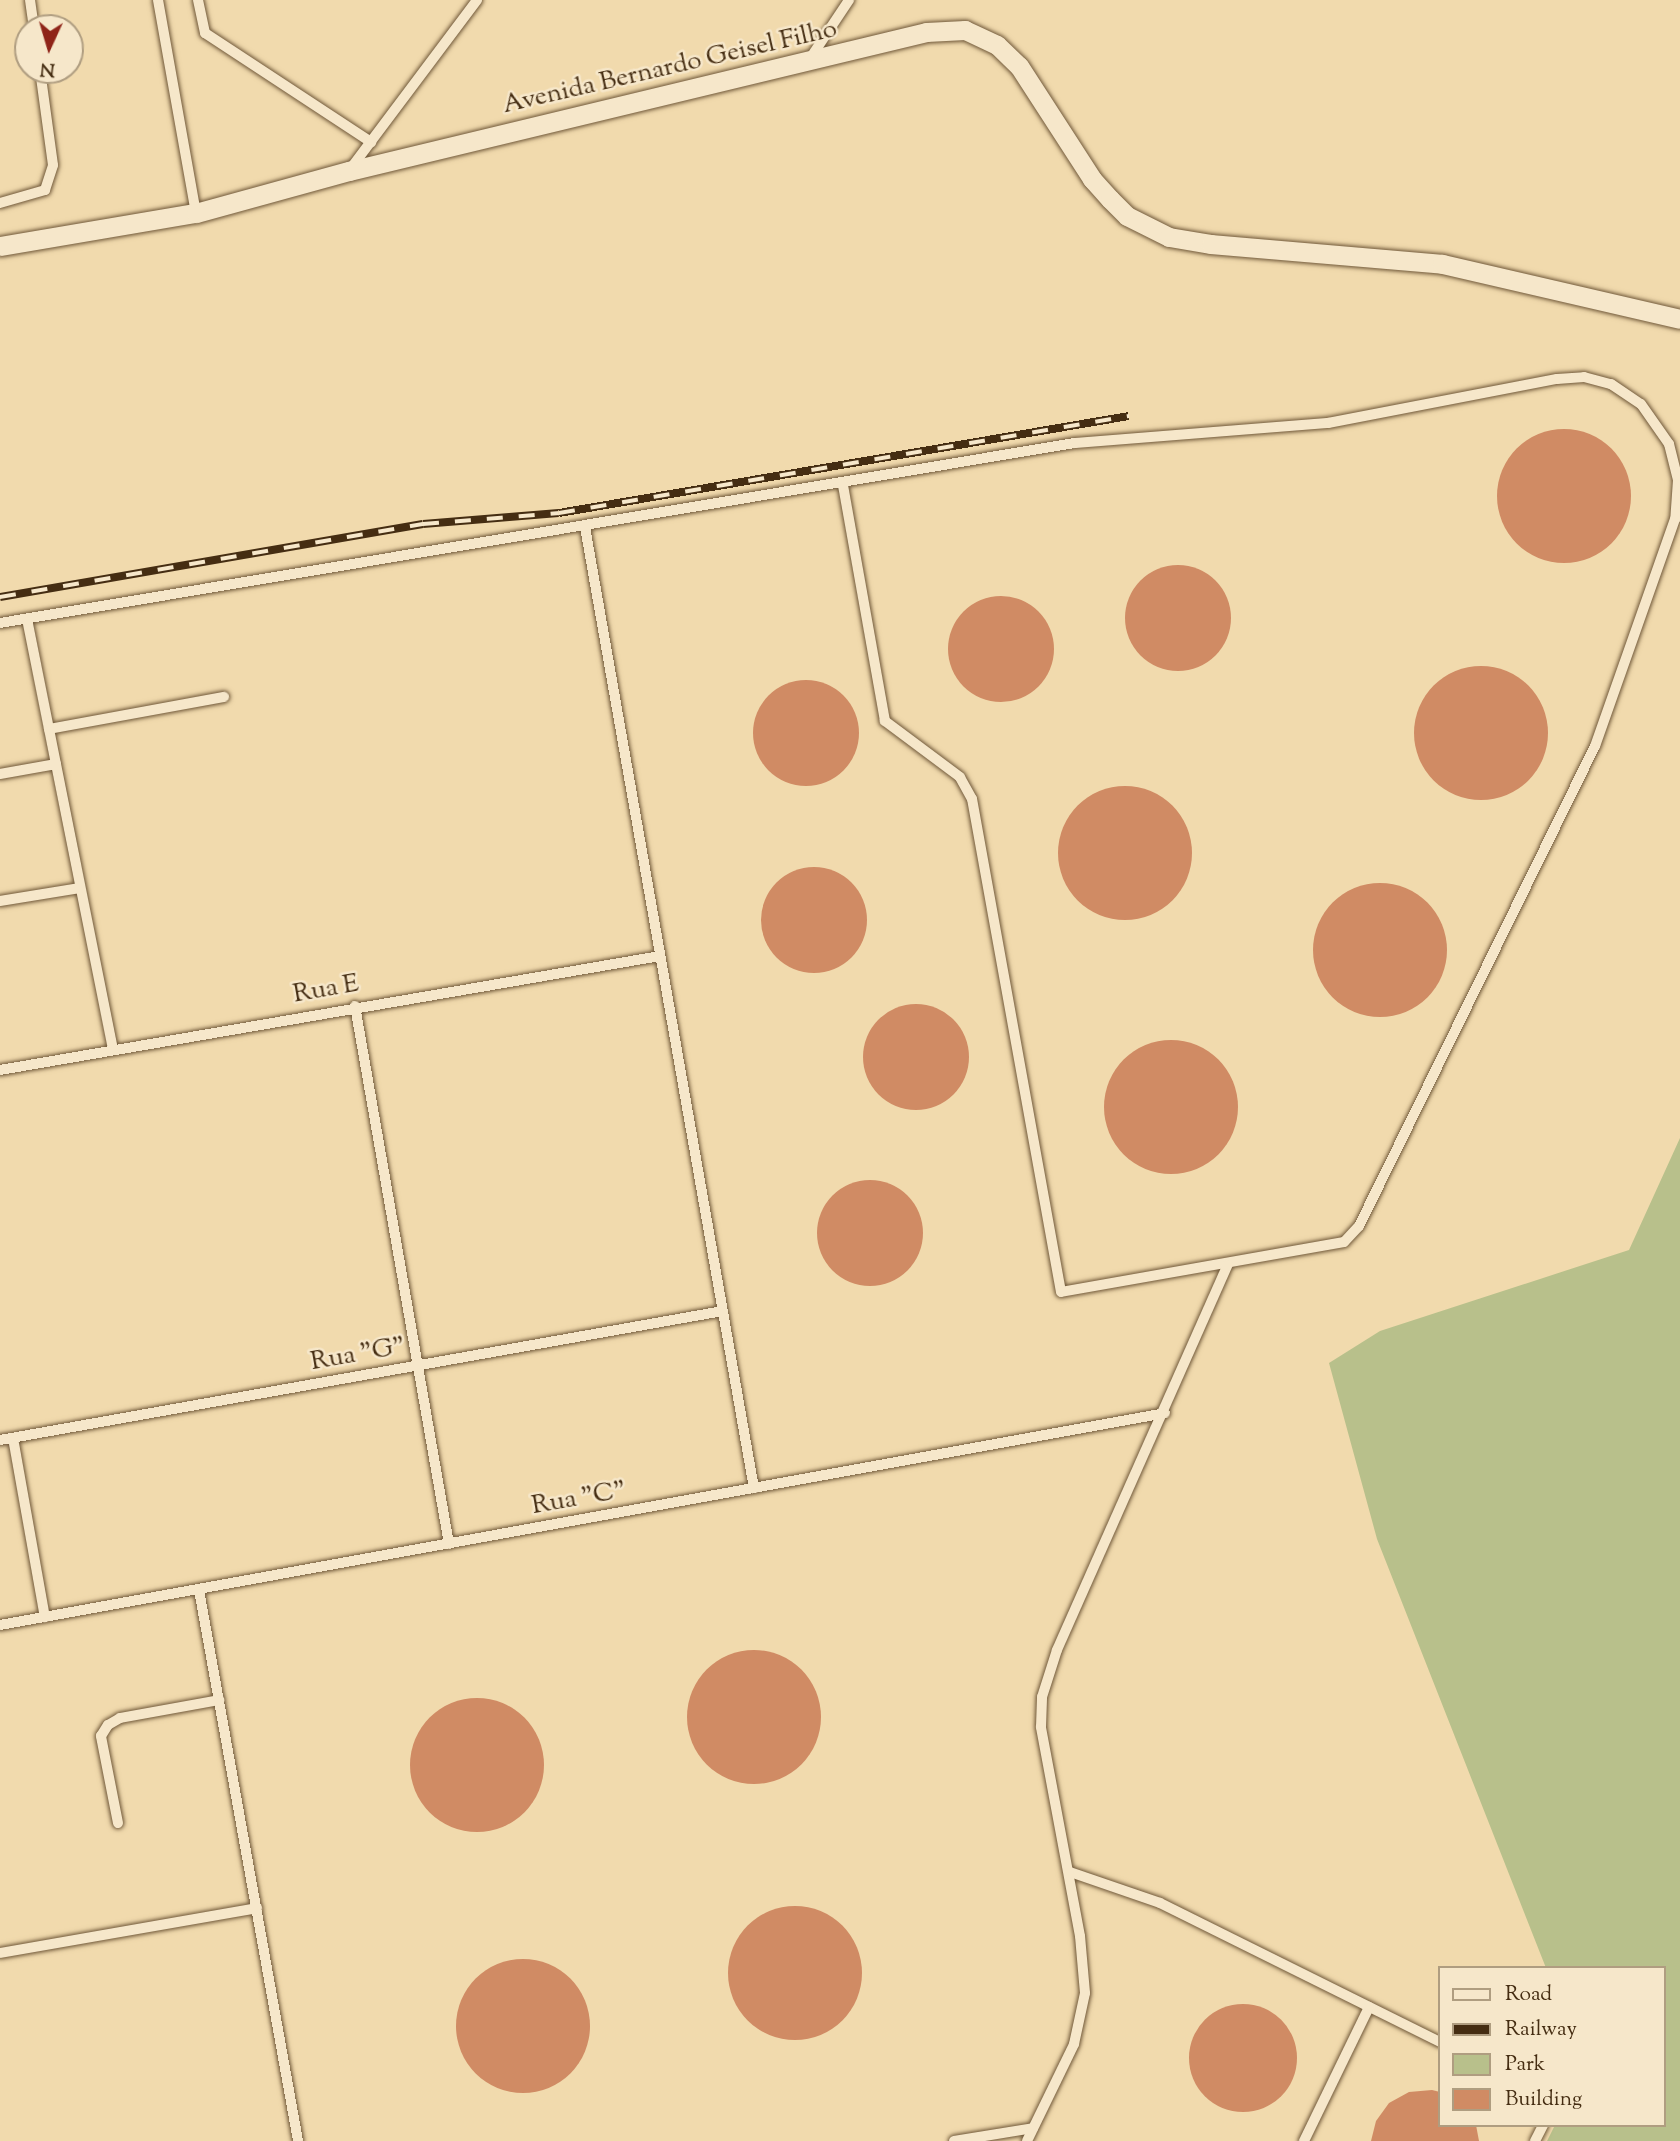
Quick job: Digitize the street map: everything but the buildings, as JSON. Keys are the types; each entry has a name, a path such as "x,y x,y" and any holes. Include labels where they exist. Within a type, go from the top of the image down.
{"street":[{"name":"Avenida Bernardo Geisel Filho","path":"0,246 196,213 349,171 807,63 926,32 965,30 997,45 1019,66 1091,179 1110,199 1127,216 1169,237 1211,244 1442,264 1680,319"}],"lane":[{"path":"158,0 196,213"},
{"path":"198,0 205,33 371,142"},
{"path":"349,171 477,0"},
{"path":"807,63 849,0"},
{"path":"0,203 45,190 53,165 42,84"},
{"path":"0,623 843,485 1074,443 1356,419 1570,378 1598,380 1622,389 1641,404 1669,444 1678,480 1675,519 1595,746 1359,1226 1334,1247 1061,1292 972,799 960,778 885,721 843,485"},
{"path":"585,527 754,1488"},
{"path":"27,619 113,1050"},
{"path":"49,729 224,697"},
{"path":"0,774 56,764"},
{"path":"0,901 80,888"},
{"name":"Rua E","path":"0,1070 355,1006 660,956"},
{"path":"355,1006 449,1544"},
{"path":"1027,2141 1070,2054 1084,2004 1082,1948 1041,1727 1042,1697 1057,1650 1165,1413 1228,1265"},
{"name":"Rua \"G\"","path":"0,1440 723,1311"},
{"name":"Rua \"C\"","path":"0,1625 1165,1413"},
{"path":"13,1438 45,1617"},
{"path":"199,1590 298,2141"},
{"path":"118,1823 101,1736 108,1725 120,1718 219,1700"},
{"path":"1070,1872 1160,1903 1438,2041"},
{"path":"0,1952 257,1908"},
{"path":"1304,2141 1369,2007"},
{"path":"954,2141 1033,2128"}],"green space":[{"path":"1680,1138 1680,2141 1547,2141 1554,2127 1666,2127 1666,1966 1545,1966 1377,1539 1329,1363 1380,1331 1629,1250"}],"railway":[{"path":"0,597 423,524 559,513 1129,416"}]}
